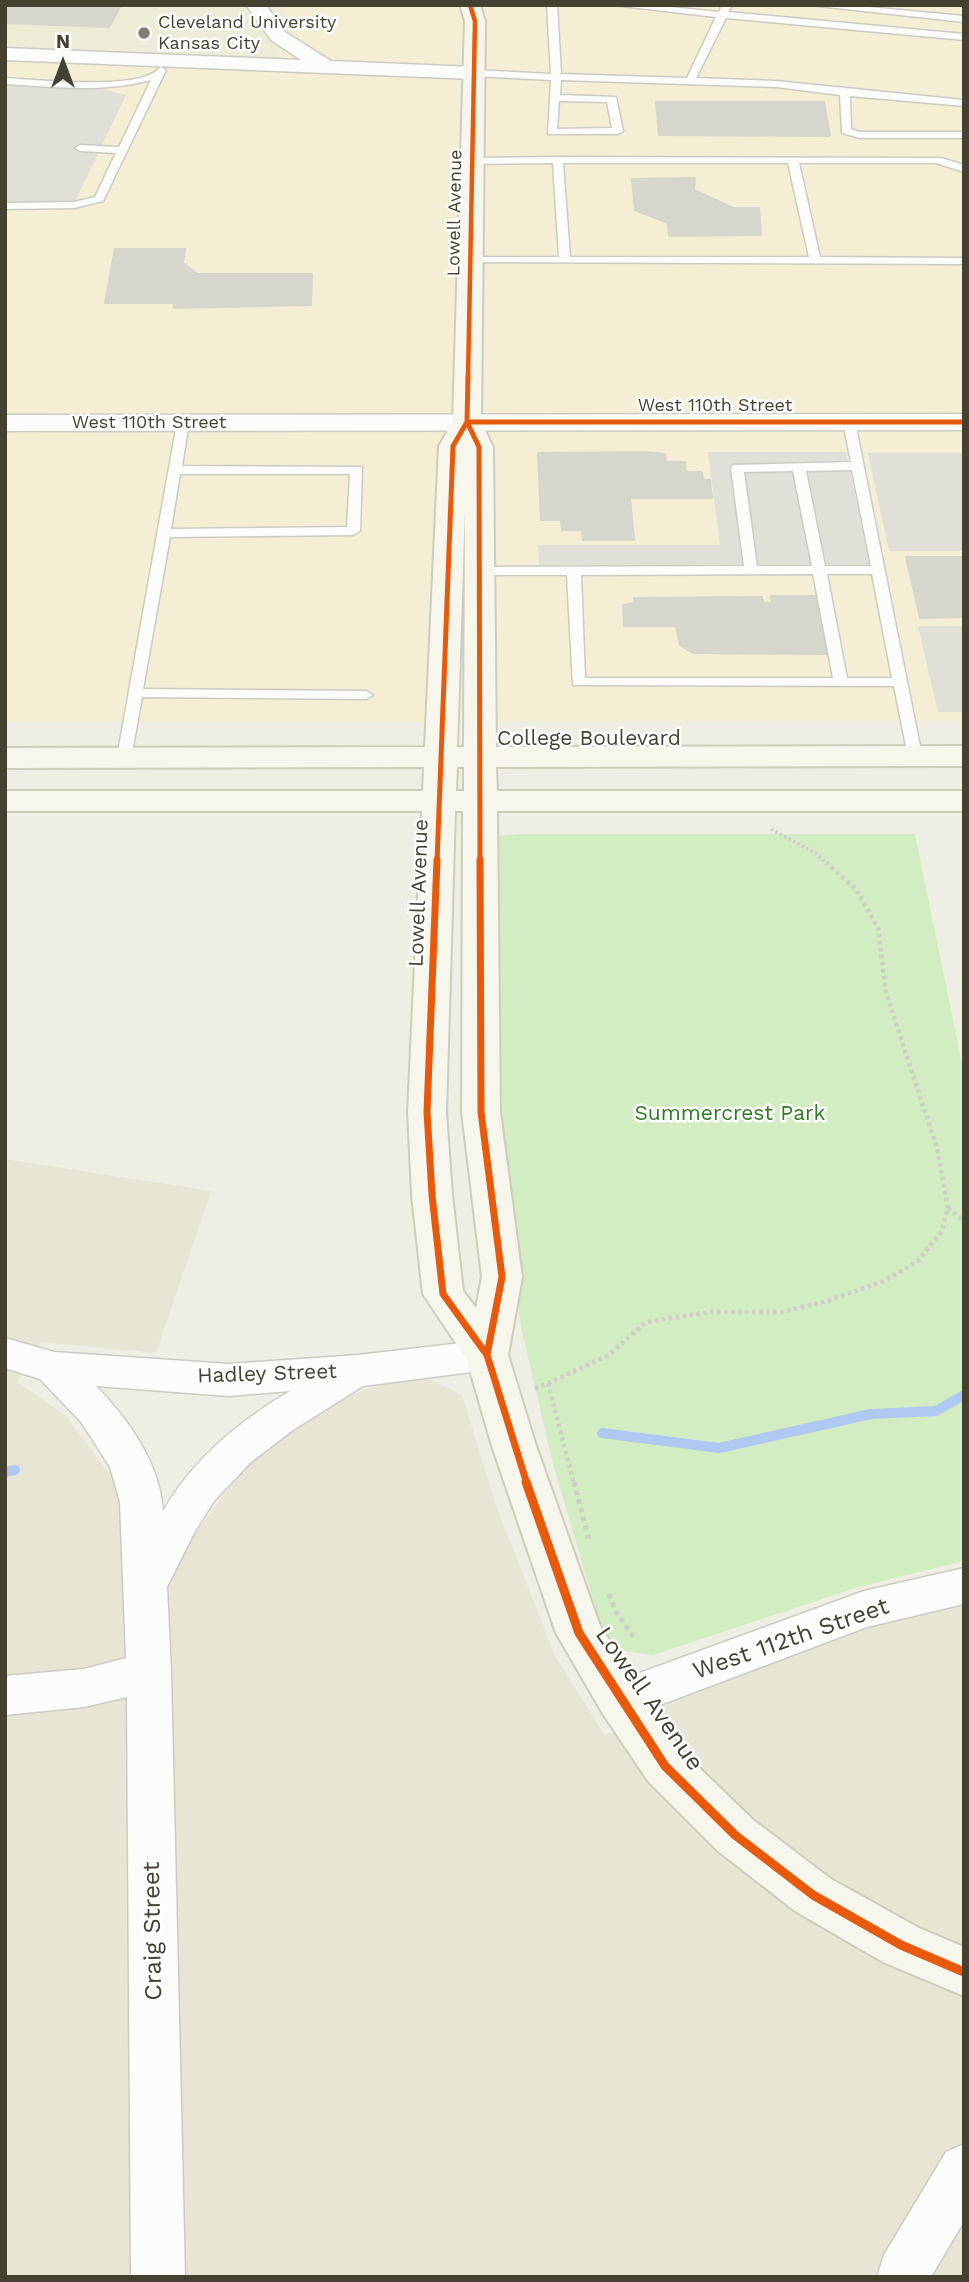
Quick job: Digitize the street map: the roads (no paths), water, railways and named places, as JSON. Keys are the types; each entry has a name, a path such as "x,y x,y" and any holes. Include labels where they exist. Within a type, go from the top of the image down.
{"street":[{"path":"256,5 278,36 326,67"},
{"name":"Lowell Avenue","path":"470,5 475,21 467,422 479,447 481,1112 502,1277 487,1354"},
{"path":"5,54 162,68 326,67 474,73"},
{"name":"Lowell Avenue","path":"467,422 453,446 443,757 427,1112 432,1195 443,1294 487,1354 549,1552 579,1633 665,1766 735,1835 813,1895 901,1945 964,1972"},
{"name":"West 110th Street","path":"5,423 964,422"},
{"name":"College Boulevard","path":"5,758 964,756"},
{"path":"5,801 964,801"},
{"name":"Hadley Street","path":"5,1353 54,1367 229,1380 358,1371 487,1354"},
{"name":"Craig Street","path":"54,1367 95,1411 130,1462 141,1502 149,1672 158,2277"},
{"name":"Craig Street","path":"146,1585 184,1511 217,1467 257,1431 358,1371"},
{"name":"West 112th Street","path":"620,1700 864,1609 964,1586"},
{"path":"5,1696 84,1688 149,1672"},
{"path":"903,2274 964,2170"}],"lane":[{"path":"552,5 556,77 554,98 552,132 618,131 612,99 554,98"},
{"path":"618,5 724,10 964,37"},
{"path":"814,5 964,19"},
{"path":"690,81 724,10"},
{"path":"5,81 101,85 162,68"},
{"path":"5,206 74,205 93,202 102,195 162,68"},
{"path":"474,73 776,84 964,103"},
{"path":"845,93 846,131 860,135 964,135"},
{"path":"80,148 122,150"},
{"path":"558,160 565,261"},
{"path":"793,160 815,261"},
{"path":"472,161 937,160 964,169"},
{"path":"470,260 964,261"},
{"path":"124,758 183,422"},
{"path":"849,422 915,756"},
{"path":"799,467 841,682"},
{"path":"751,570 737,468 858,467"},
{"path":"163,533 353,531 357,470 174,470"},
{"path":"480,570 879,570"},
{"path":"573,570 578,682 901,682"},
{"path":"135,693 366,695"}],"waterway":[{"path":"602,1433 719,1448 871,1414 936,1411 964,1395"},
{"path":"5,1472 15,1470"}],"place":[{"name":"Cleveland University Kansas City","path":"144,33"}],"park label":[{"name":"Summercrest Park","path":"730,1114"}]}
